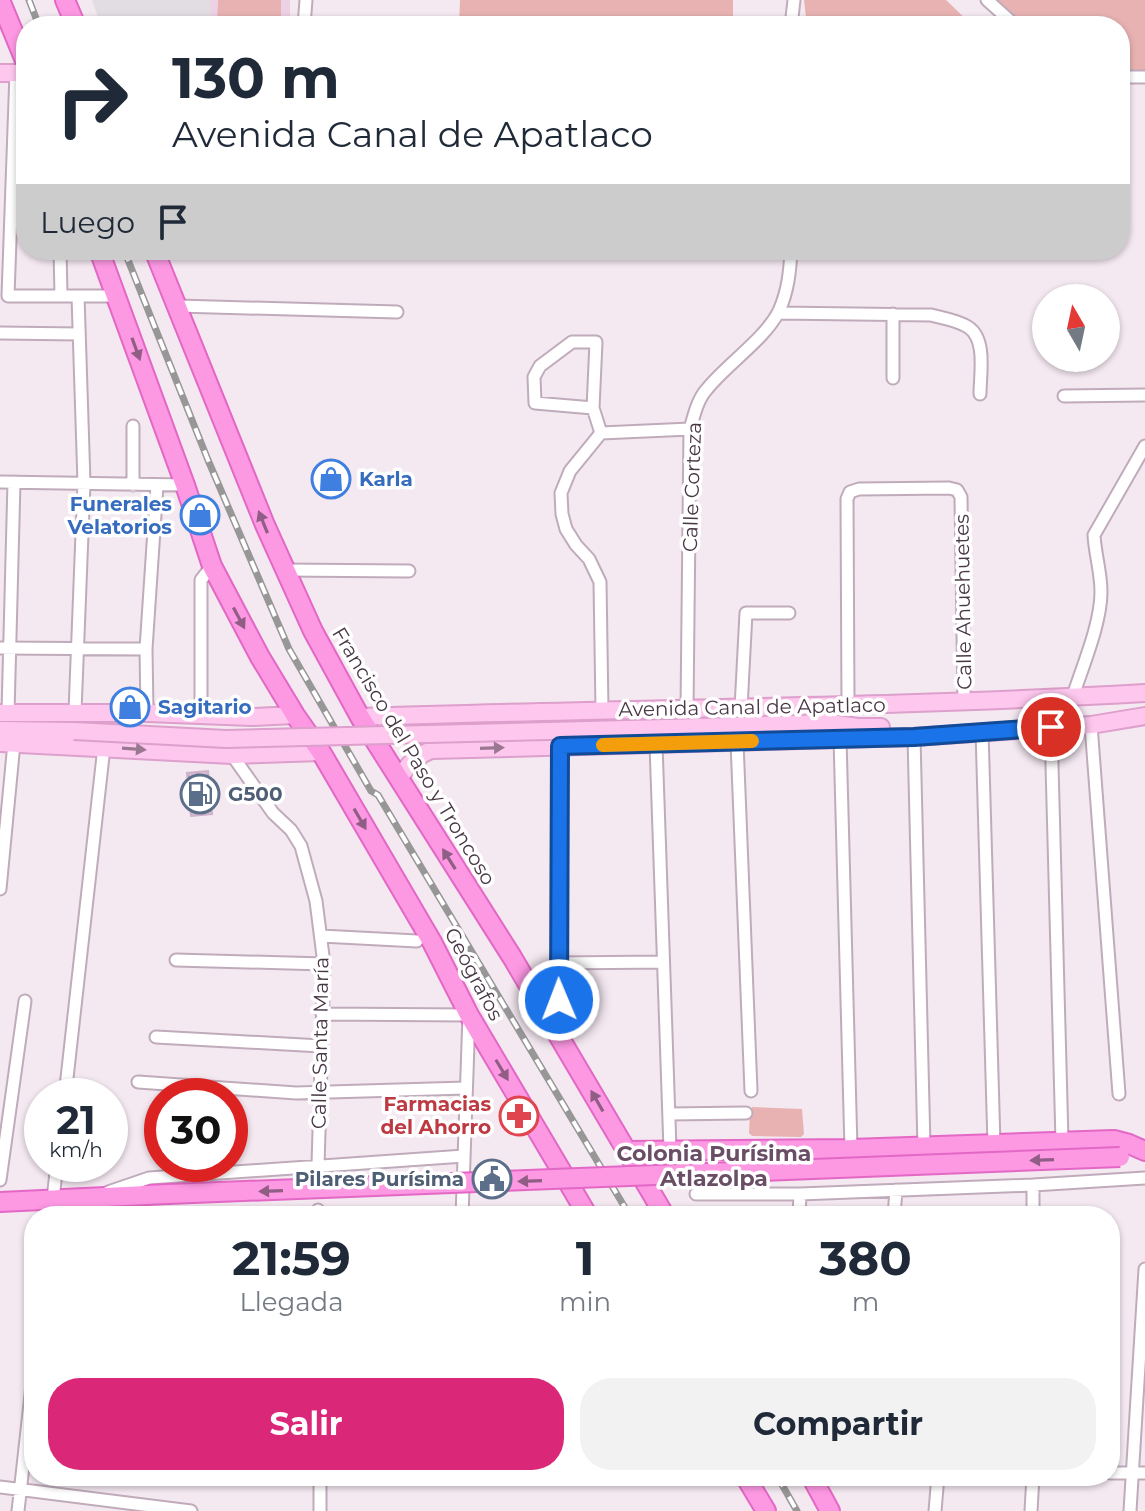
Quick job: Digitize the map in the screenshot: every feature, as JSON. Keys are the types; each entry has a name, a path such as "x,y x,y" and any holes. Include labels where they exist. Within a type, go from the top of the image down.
{"main road":[{"path":"0,0 16,67"},
{"path":"103,260 212,566 260,657 321,752"},
{"name":"Francisco del Paso y Troncoso","path":"158,260 283,570 313,631 360,717 560,1037 659,1206"},
{"name":"Geógrafos","path":"321,752 432,942 469,1015 582,1206"},
{"path":"625,1151 851,1149 1114,1140 1129,1144 1145,1154"},
{"path":"60,1206 88,1199 168,1194 1145,1154"},
{"path":"0,1202 35,1206"},
{"path":"751,1486 766,1511"},
{"path":"817,1486 830,1511"}],"street":[{"path":"987,0 1005,16"},
{"path":"16,96 8,296 117,296"},
{"path":"60,260 61,295"},
{"name":"Calle Corteza","path":"687,709 690,429 705,391 762,334 778,313 789,279 790,260"},
{"path":"75,712 84,483 78,296"},
{"path":"178,306 397,312"},
{"path":"778,313 931,315 968,327 976,335 980,346 980,394"},
{"path":"893,314 893,378"},
{"path":"0,333 79,334"},
{"path":"593,408 535,403 534,377 540,366 572,342 596,342 593,408 601,433"},
{"path":"1064,396 1145,395"},
{"path":"133,426 133,485"},
{"path":"602,710 600,582 589,559 566,529 561,493 570,471 601,433 690,429"},
{"path":"1073,696 1100,612 1100,573 1094,535 1145,446"},
{"path":"0,482 185,485"},
{"path":"14,482 4,648 4,713 295,715"},
{"path":"147,713 146,649 157,485"},
{"name":"Calle Ahuehuetes","path":"848,705 847,499 850,492 859,489 949,488 957,490 961,497 961,701"},
{"path":"201,715 201,580 212,566"},
{"path":"283,570 409,571"},
{"path":"741,708 746,613 789,613"},
{"path":"4,648 146,649"},
{"name":"Avenida Canal de Apatlaco","path":"360,717 848,705 1145,693"},
{"path":"1103,695 1098,724 1119,1094"},
{"path":"829,723 857,716 944,710 961,701"},
{"path":"454,714 448,731 451,740 460,749"},
{"name":"Avenida Canal de Apatlaco","path":"399,779 416,756 431,750 914,737 1098,724 1145,716"},
{"path":"238,755 254,748 262,735 261,726 252,717"},
{"path":"0,730 226,739 829,723 858,727 927,726 949,734"},
{"path":"1051,727 1062,1141"},
{"path":"982,731 994,1144"},
{"path":"914,737 924,1147"},
{"path":"840,738 851,1149"},
{"path":"737,742 751,1091"},
{"path":"0,889 7,743 238,755 321,752"},
{"path":"656,744 670,1149"},
{"path":"560,746 560,1037"},
{"path":"67,1078 104,747"},
{"name":"Calle Santa María","path":"238,755 273,813 291,830 301,846 313,887 324,964 318,1165"},
{"path":"321,936 417,941"},
{"path":"176,960 324,964"},
{"path":"558,963 663,962"},
{"path":"0,1180 25,1001"},
{"path":"322,1014 469,1015 462,1206"},
{"path":"156,1037 321,1046"},
{"path":"138,1082 296,1093 466,1088"},
{"path":"669,1114 746,1113"},
{"path":"88,1199 149,1178 464,1156"},
{"path":"696,1194 800,1194 1145,1178"},
{"path":"52,1206 55,1182"},
{"path":"1033,1185 1033,1206"},
{"path":"895,1206 896,1190"},
{"path":"799,1206 800,1194"},
{"path":"1130,1511 1139,1473 1145,1269"},
{"path":"18,1511 24,1461"},
{"path":"320,1486 320,1511"},
{"path":"935,1511 937,1486"},
{"path":"1031,1511 1032,1486"},
{"path":"0,1487 191,1511"}],"shaded area":[{"path":"92,0 210,0 210,16 98,16"},
{"path":"210,0 290,0 290,16 210,16"},
{"path":"218,0 281,0 281,16 217,16"},
{"path":"460,0 733,0 733,16 459,16"},
{"path":"804,0 946,0 963,16 806,16"},
{"path":"992,0 1145,0 1145,73 1130,72 1130,16 1010,16"},
{"path":"752,1107 802,1109 804,1134 801,1137 752,1136 749,1133"}],"building":[{"name":"G500","path":"208,771 212,814 191,816 187,773"}],"railway":[{"path":"29,0 35,16"},
{"path":"128,260 208,460 289,649 371,791 378,795 624,1206"},
{"path":"783,1486 797,1511"}],"slow traffic":[{"path":"603,745 752,741"}],"place":[{"name":"Karla","path":"331,479"},
{"name":"Funerales Velatorios","path":"200,515"},
{"name":"Sagitario","path":"130,707"},
{"name":"G500","path":"200,794"},
{"name":"Farmacias del Ahorro","path":"519,1116"},
{"name":"Pilares Purísima","path":"492,1179"}],"district":[{"name":"Colonia Purísima Atlazolpa","path":"714,1166"}],"route":[{"path":"559,1000 560,746 914,737 1051,727"}]}
